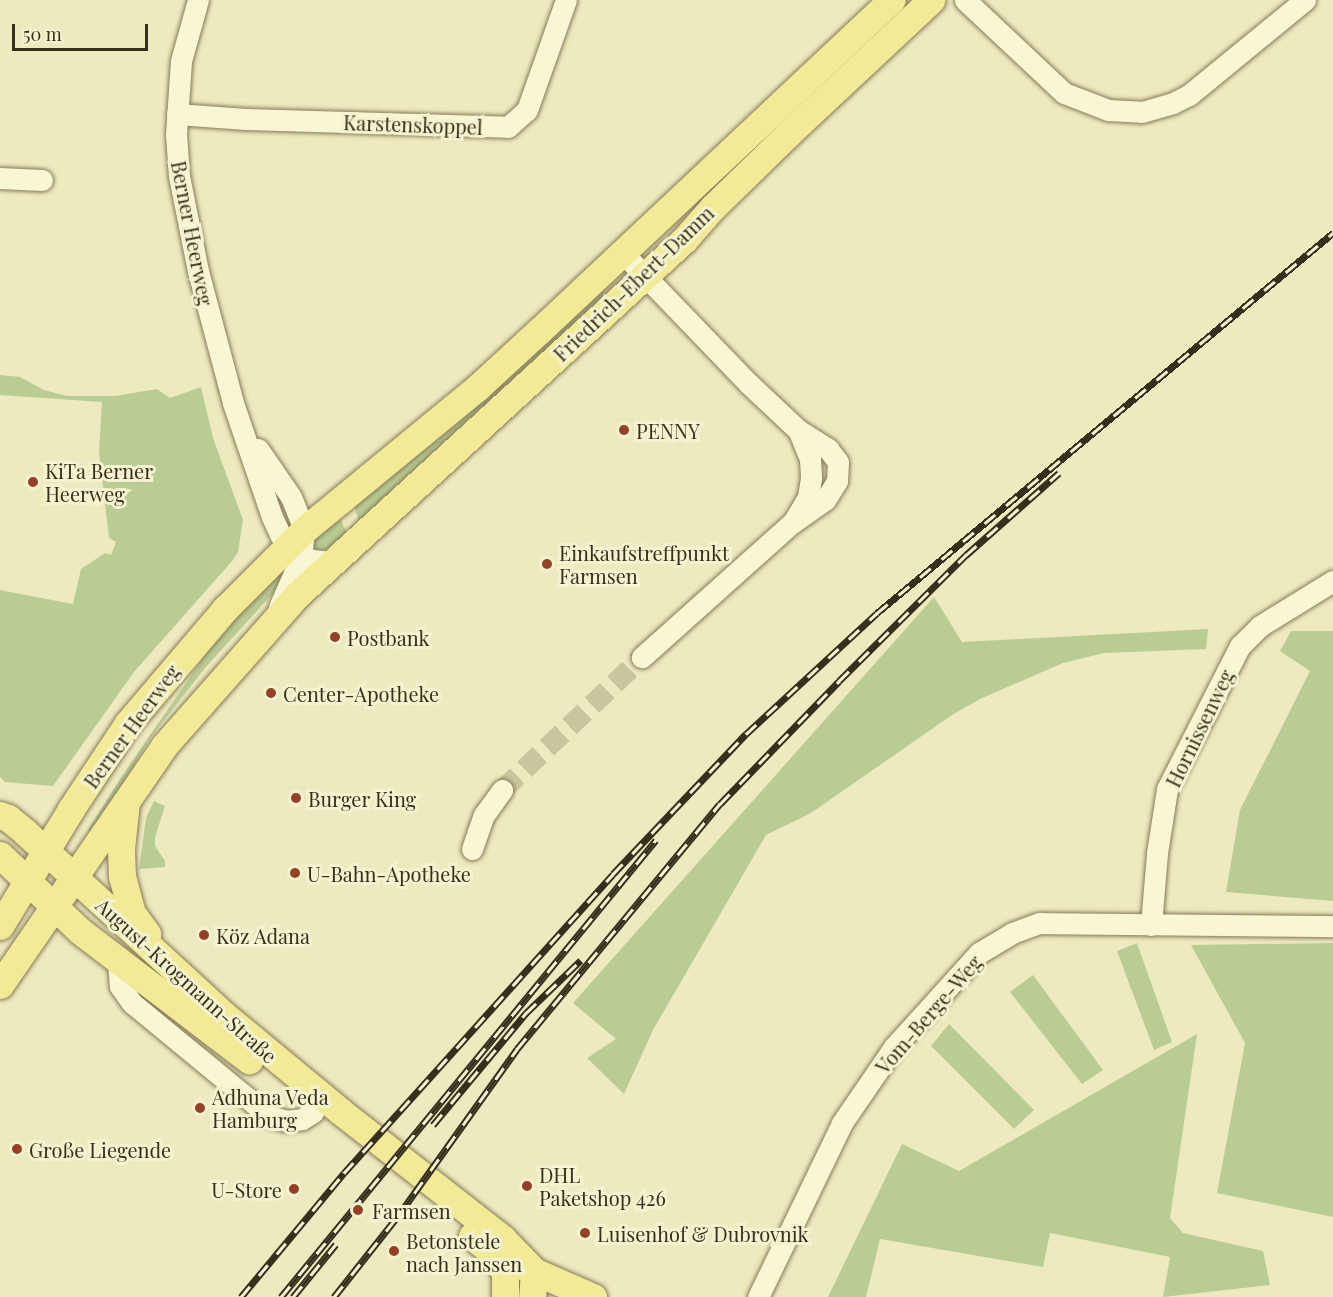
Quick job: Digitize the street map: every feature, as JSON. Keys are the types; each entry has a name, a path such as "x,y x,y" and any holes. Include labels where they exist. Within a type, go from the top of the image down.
{"main road":[{"name":"Friedrich-Ebert-Damm","path":"298,544 478,387 892,0"},
{"name":"Friedrich-Ebert-Damm","path":"330,562 684,240 722,198 931,0"},
{"name":"Berner Heerweg","path":"0,926 45,851 128,723 210,626 298,544"},
{"name":"Berner Heerweg","path":"0,986 126,798 177,730 297,595 330,562"},
{"path":"126,798 121,849 126,897 157,954"},
{"name":"August-Krogmann-Straße","path":"0,815 8,818 45,851 316,1103 493,1253 522,1289 583,1293"},
{"name":"August-Krogmann-Straße","path":"0,855 53,908 118,960 503,1239 522,1289"}],"street":[{"name":"Berner Heerweg","path":"198,0 181,61 177,156 182,194 218,354 272,517 298,544 270,627"},
{"name":"Karstenskoppel","path":"177,114 246,119 508,127 527,110 566,0"},
{"path":"965,0 1065,93 1108,110 1142,112 1165,106 1189,95 1305,0"},
{"path":"0,178 42,180"},
{"path":"622,252 748,383 798,430 828,449 836,458 837,480 825,500 793,522 642,657"},
{"path":"793,522 808,496 810,459 798,430"},
{"path":"808,496 837,480"},
{"path":"298,544 330,562"},
{"name":"Hornissenweg","path":"1151,925 1157,853 1167,789 1240,646 1260,626 1333,581"},
{"path":"472,849 484,815 502,790"},
{"name":"Vom-Berge-Weg","path":"758,1297 842,1123 894,1047 979,953 1012,933 1040,923 1333,926"}],"green space":[{"path":"600,286 608,296 360,523 352,501"},
{"path":"0,375 20,377 44,390 67,396 115,396 157,389 170,398 201,387 213,438 243,520 238,552 233,560 134,672 53,786 5,782 0,777 0,590 73,604 81,569 105,553 111,555 116,542 109,538 99,452 102,402 0,395"},
{"path":"338,513 347,534 326,550 310,549 309,544"},
{"path":"288,566 278,588 205,668 151,737 92,835 88,830 122,776 232,616 262,584"},
{"path":"934,597 962,642 1208,629 1206,649 1104,653 1063,663 980,699 952,715 811,813 766,835 653,1030 624,1094 587,1058 616,1039 573,1003"},
{"path":"1291,631 1333,631 1333,901 1226,892 1240,810 1310,671 1280,651"},
{"path":"154,801 165,806 155,837 155,846 165,861 165,867 139,869 146,818"},
{"path":"1137,943 1172,1042 1154,1050 1117,951"},
{"path":"1333,943 1333,1217 1217,1193 1245,1043 1191,945"},
{"path":"1033,975 1103,1070 1082,1084 1010,992"},
{"path":"949,1024 1034,1110 1014,1129 931,1046"},
{"path":"1197,1034 1170,1218 1183,1233 1263,1251 1270,1285 1163,1297 1170,1257 1050,1233 1043,1267 880,1239 866,1297 828,1297 902,1144 959,1171"}],"tunnel":[{"path":"502,790 642,657"}],"railway":[{"path":"241,1297 344,1173 613,874 746,734 877,613 1333,233"},
{"path":"334,1297 398,1216 517,1049 720,804 966,555 1059,473"},
{"path":"281,1297 656,840"},
{"path":"433,1125 526,1013 581,960"},
{"path":"293,1297 336,1244"}],"place":[{"name":"PENNY","path":"624,430"},
{"name":"KiTa Berner Heerweg","path":"33,482"},
{"name":"Einkaufstreffpunkt Farmsen","path":"547,564"},
{"name":"Postbank","path":"335,637"},
{"name":"Center-Apotheke","path":"271,693"},
{"name":"Burger King","path":"296,798"},
{"name":"U-Bahn-Apotheke","path":"295,873"},
{"name":"Köz Adana","path":"204,935"},
{"name":"Adhuna Veda Hamburg","path":"200,1108"},
{"name":"Große Liegende","path":"17,1149"},
{"name":"DHL Paketshop 426","path":"527,1186"},
{"name":"U-Store","path":"294,1189"},
{"name":"Farmsen","path":"358,1210"},
{"name":"Luisenhof & Dubrovnik","path":"585,1233"},
{"name":"Betonstele nach Janssen","path":"394,1251"}]}
